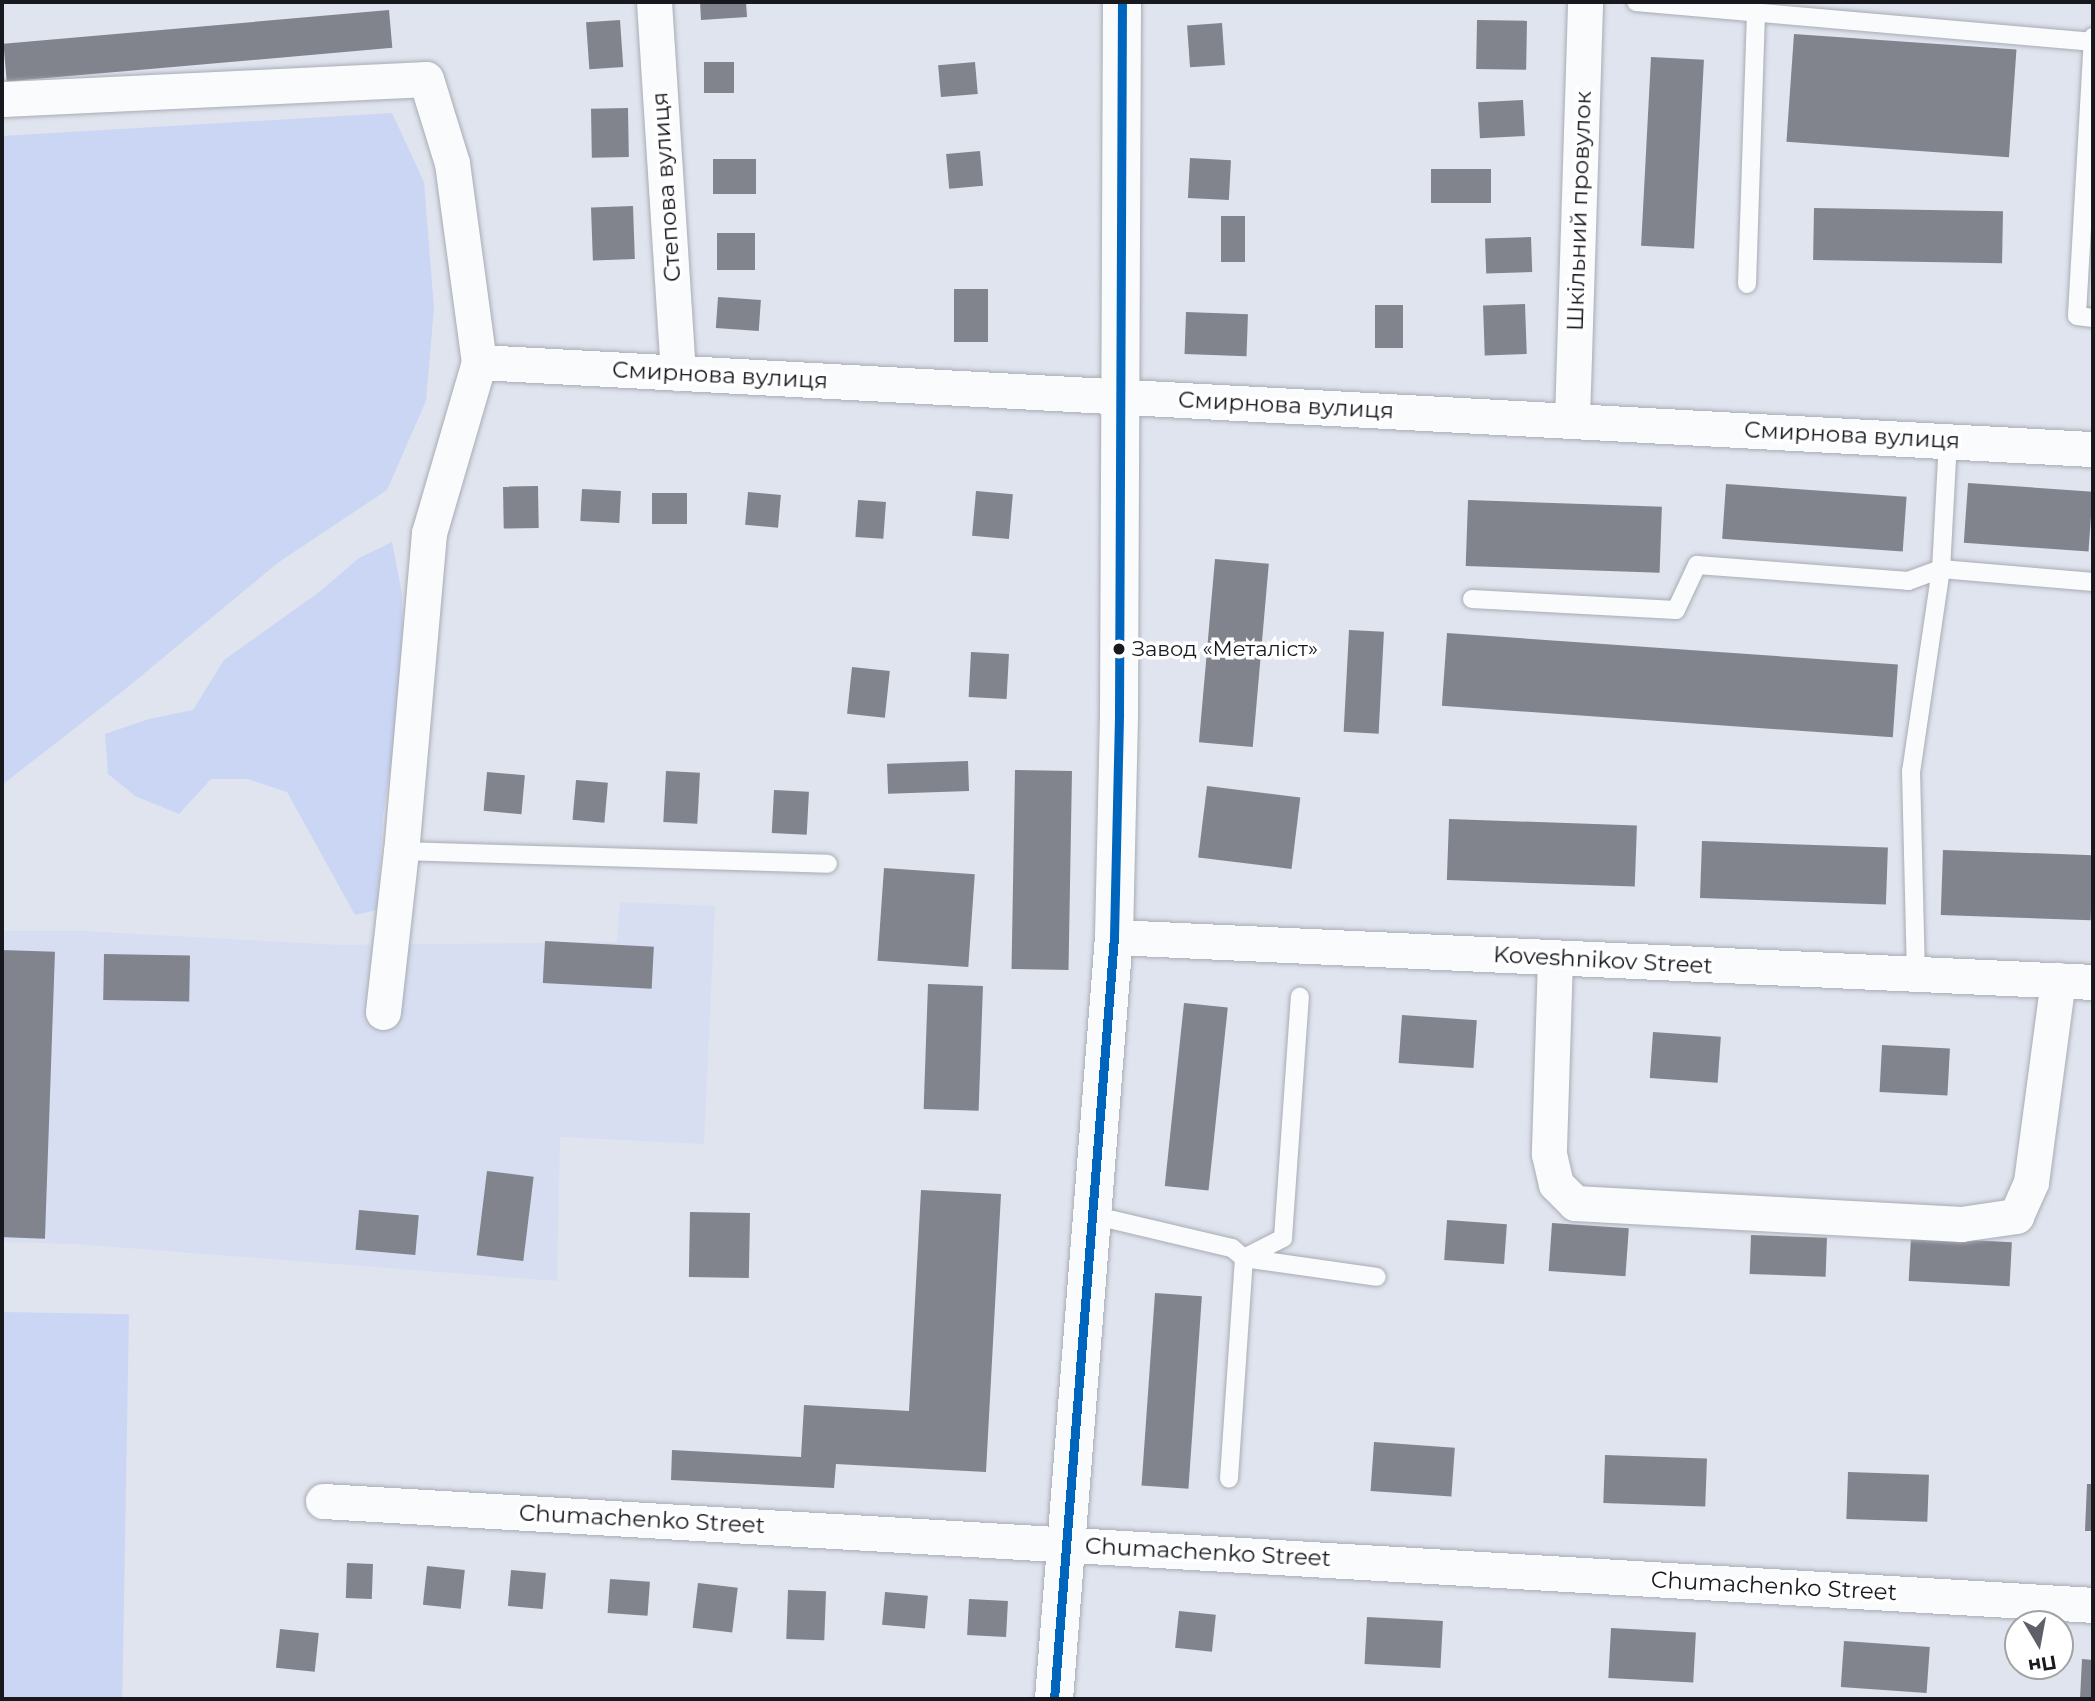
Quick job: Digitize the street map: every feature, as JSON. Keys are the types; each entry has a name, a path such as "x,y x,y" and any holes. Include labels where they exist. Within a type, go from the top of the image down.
{"street":[{"name":"Степова вулиця","path":"654,2 678,373"},
{"path":"1054,1699 1114,937 1119,713 1122,2"},
{"name":"Шкільний провулок","path":"1572,419 1585,2"},
{"path":"2,99 426,79 452,163 479,362 429,533 401,851 383,1012"},
{"name":"Смирнова вулиця","path":"479,362 2093,449"},
{"name":"Koveshnikov Street","path":"1114,937 2093,982"},
{"path":"1555,958 1549,1154 1556,1184 1575,1203 1961,1224 2016,1216 2031,1182 2059,980"},
{"name":"Chumachenko Street","path":"323,1501 2093,1605"}],"lane":[{"path":"1636,2 2093,39 2077,316 2093,318"},
{"path":"1747,284 1755,12"},
{"path":"1916,974 1911,771 1941,569 1948,441"},
{"path":"1472,599 1676,610 1697,565 1908,581 1941,569 2093,582"},
{"path":"401,851 828,864"},
{"path":"1244,1258 1283,1238 1300,997"},
{"path":"1092,1214 1232,1248 1244,1258 1377,1277"},
{"path":"1229,1478 1244,1258"}],"shaded area":[{"path":"392,113 424,182 434,308 426,401 387,490 279,562 129,686 2,785 2,136"},
{"path":"392,542 402,594 403,686 383,816 377,910 355,915 287,792 248,779 211,779 179,814 135,796 108,774 105,734 149,719 193,710 224,660 318,593 359,558"},
{"path":"620,902 715,906 704,1144 560,1137 557,1281 75,1244 2,1242 2,931 83,931 340,945 617,942"},
{"path":"2,1312 129,1314 122,1699 2,1699"}],"building":[{"path":"700,2 746,2 747,17 701,20"},
{"path":"389,10 392,48 7,82 3,44"},
{"path":"620,20 623,67 589,69 586,22"},
{"path":"1477,20 1527,21 1526,70 1476,69"},
{"path":"1222,23 1225,65 1190,67 1187,25"},
{"path":"1794,34 2016,50 2009,157 1786,142"},
{"path":"1651,57 1704,60 1694,249 1641,246"},
{"path":"704,62 734,62 734,93 704,93"},
{"path":"975,62 978,94 941,97 938,65"},
{"path":"1523,100 1525,136 1480,138 1478,102"},
{"path":"628,108 629,157 592,158 591,109"},
{"path":"980,151 983,186 949,189 946,154"},
{"path":"1190,158 1231,160 1229,200 1188,198"},
{"path":"713,159 756,159 756,194 713,194"},
{"path":"1431,169 1491,169 1491,203 1431,203"},
{"path":"633,206 635,259 593,260 591,207"},
{"path":"1814,208 2003,211 2002,263 1813,260"},
{"path":"1221,216 1245,216 1245,262 1221,262"},
{"path":"717,233 755,233 755,270 717,270"},
{"path":"1531,237 1532,272 1486,274 1485,239"},
{"path":"954,289 988,289 988,342 954,342"},
{"path":"718,297 761,300 759,331 716,328"},
{"path":"1525,304 1527,354 1485,355 1483,305"},
{"path":"1375,305 1403,305 1403,348 1375,348"},
{"path":"1186,312 1248,314 1246,356 1185,354"},
{"path":"1968,483 2093,492 2089,552 1964,543"},
{"path":"1726,484 1907,497 1903,551 1722,539"},
{"path":"538,486 539,528 504,529 503,487"},
{"path":"582,489 621,491 619,523 580,521"},
{"path":"976,491 1013,494 1009,539 972,536"},
{"path":"748,492 781,495 778,528 745,525"},
{"path":"652,493 687,493 687,524 652,524"},
{"path":"858,500 886,502 883,539 855,537"},
{"path":"1468,500 1662,507 1660,573 1466,566"},
{"path":"1215,559 1269,564 1253,747 1199,742"},
{"path":"1349,630 1384,632 1379,734 1344,732"},
{"path":"1447,633 1898,665 1893,737 1442,706"},
{"path":"971,652 1009,654 1007,699 969,697"},
{"path":"852,667 890,671 885,718 847,714"},
{"path":"968,761 969,791 888,794 887,764"},
{"path":"1015,770 1072,771 1069,970 1012,969"},
{"path":"666,771 700,773 697,824 663,822"},
{"path":"487,772 525,775 521,814 484,811"},
{"path":"576,780 608,783 604,823 573,820"},
{"path":"1207,786 1300,797 1292,869 1198,857"},
{"path":"774,790 809,792 807,835 772,833"},
{"path":"1449,819 1637,826 1635,887 1447,880"},
{"path":"1702,841 1888,847 1886,904 1700,898"},
{"path":"1943,850 2093,855 2091,920 1941,915"},
{"path":"884,868 975,874 968,967 878,961"},
{"path":"545,941 654,947 652,989 543,983"},
{"path":"2,950 55,952 45,1239 2,1237"},
{"path":"104,954 190,956 189,1001 103,1000"},
{"path":"928,984 983,986 979,1111 924,1109"},
{"path":"1184,1003 1228,1008 1209,1191 1165,1186"},
{"path":"1402,1015 1477,1020 1473,1068 1399,1063"},
{"path":"1653,1032 1721,1037 1718,1083 1650,1078"},
{"path":"1882,1045 1950,1049 1947,1095 1880,1092"},
{"path":"487,1171 534,1177 523,1261 477,1255"},
{"path":"921,1190 1001,1194 986,1472 836,1464 834,1488 671,1480 672,1450 801,1457 804,1405 909,1411"},
{"path":"359,1210 419,1215 415,1255 356,1250"},
{"path":"690,1212 750,1213 749,1278 689,1277"},
{"path":"1447,1220 1507,1224 1504,1264 1444,1260"},
{"path":"1552,1223 1629,1228 1625,1276 1549,1271"},
{"path":"1751,1235 1827,1238 1826,1277 1750,1274"},
{"path":"1911,1237 2012,1242 2010,1286 1909,1281"},
{"path":"1155,1293 1202,1296 1188,1489 1142,1486"},
{"path":"1374,1442 1455,1448 1451,1497 1371,1491"},
{"path":"1605,1455 1707,1459 1705,1507 1603,1503"},
{"path":"1848,1472 1929,1475 1927,1522 1846,1519"},
{"path":"2087,1484 2093,1484 2093,1531 2085,1531"},
{"path":"347,1563 373,1564 372,1599 346,1598"},
{"path":"427,1566 465,1570 461,1609 423,1605"},
{"path":"511,1570 546,1573 543,1609 508,1606"},
{"path":"610,1579 650,1582 648,1616 608,1613"},
{"path":"698,1583 738,1588 732,1633 693,1628"},
{"path":"788,1590 826,1591 824,1640 786,1639"},
{"path":"885,1592 928,1596 925,1629 882,1625"},
{"path":"969,1599 1008,1601 1006,1637 967,1635"},
{"path":"1179,1611 1216,1615 1212,1652 1175,1648"},
{"path":"1367,1617 1443,1621 1440,1668 1365,1664"},
{"path":"1611,1628 1696,1632 1693,1682 1608,1678"},
{"path":"280,1629 319,1633 315,1672 276,1668"},
{"path":"1844,1641 1930,1647 1927,1693 1841,1687"},
{"path":"2082,1659 2093,1660 2093,1699 2080,1699"}],"transit line":[{"path":"1054,1699 1114,937 1119,713 1122,2"}],"place":[{"name":"Завод «Металіст»","path":"1119,649"}]}
